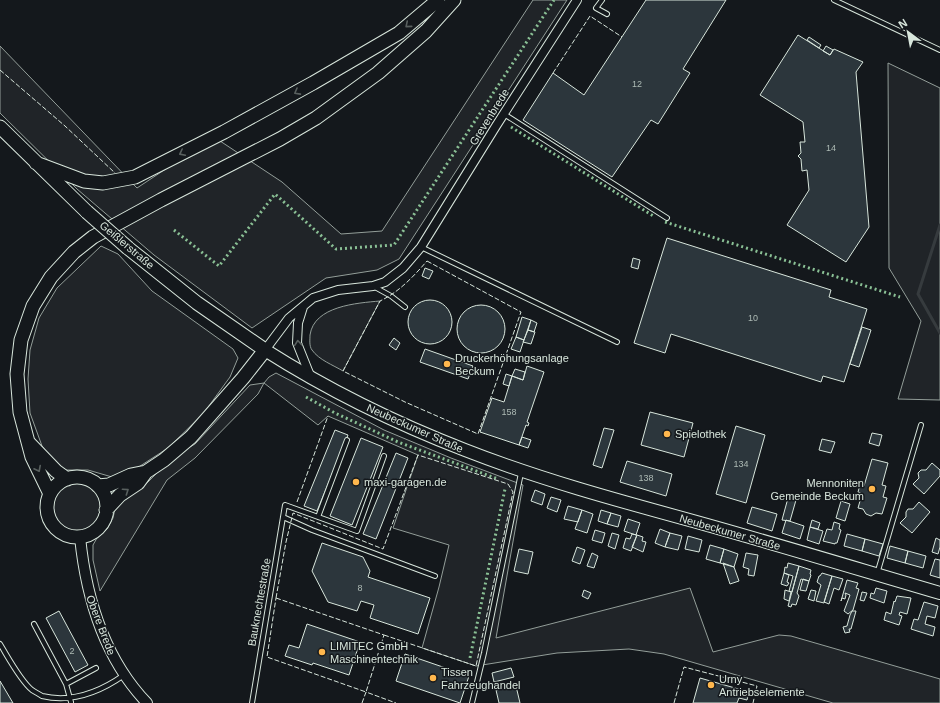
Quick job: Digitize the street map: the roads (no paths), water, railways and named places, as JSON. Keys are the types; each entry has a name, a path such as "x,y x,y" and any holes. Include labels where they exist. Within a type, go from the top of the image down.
{"main road":[{"path":"36,163 84,181 103,183 134,177 224,132 379,45 398,33 438,0"},
{"path":"50,494 32,457 20,412 17,374 21,340 33,306 51,277 74,252 93,237 161,200 280,139 316,118 378,73 426,31 454,0"},
{"name":"Geißlerstraße","path":"0,127 87,212 128,248 197,303 264,350"},
{"path":"106,510 120,495 138,483 146,472 164,460 191,437 244,378 264,350"},
{"name":"Neubeckumer Straße","path":"264,350 311,378 373,410 418,431 467,451 615,500 940,593"},
{"path":"29,443 56,471 67,479"},
{"path":"98,486 109,485 131,475 146,472"},
{"path":"76,477 85,478 98,486 106,502 106,510 102,522 95,531 80,537 72,536 64,534 52,524 48,517 47,501 54,487 60,482 76,477"}],"street":[{"name":"Grevenbrede","path":"264,350 289,318 313,298 338,290 373,286 385,282 403,268 421,248 577,0"},
{"path":"303,306 298,324 297,343 311,378"},
{"name":"Obere Brede","path":"80,537 86,584 97,619 111,654 124,675 147,703"}],"lane":[{"path":"602,0 596,8 607,14"},
{"path":"834,0 940,50"},
{"path":"504,114 667,218"},
{"path":"421,248 617,342"},
{"path":"373,286 391,296 405,307"},
{"path":"877,574 921,425"},
{"path":"347,440 318,517 357,531 384,456"},
{"path":"472,703 484,653 521,470"},
{"name":"Bauknechtestraße","path":"252,703 285,505 318,517"},
{"path":"283,517 312,530 435,576"},
{"path":"34,624 66,684 71,702"},
{"path":"0,644 31,690 50,700 71,702 85,699 109,686 124,675"},
{"path":"66,684 96,668"},
{"path":"247,703 252,703"}],"waterway":[{"path":"940,225 918,294 940,333"}],"place":[{"name":"Druckerhöhungsanlage Beckum","path":"447,364"},
{"name":"Spielothek","path":"667,434"},
{"name":"maxi-garagen.de","path":"356,482"},
{"name":"Mennoniten Gemeinde Beckum","path":"872,489"},
{"name":"LIMITEC GmbH Maschinentechnik","path":"322,652"},
{"name":"Tissen Fahrzeughandel","path":"433,678"},
{"name":"Urny Antriebselemente","path":"711,685"}]}
